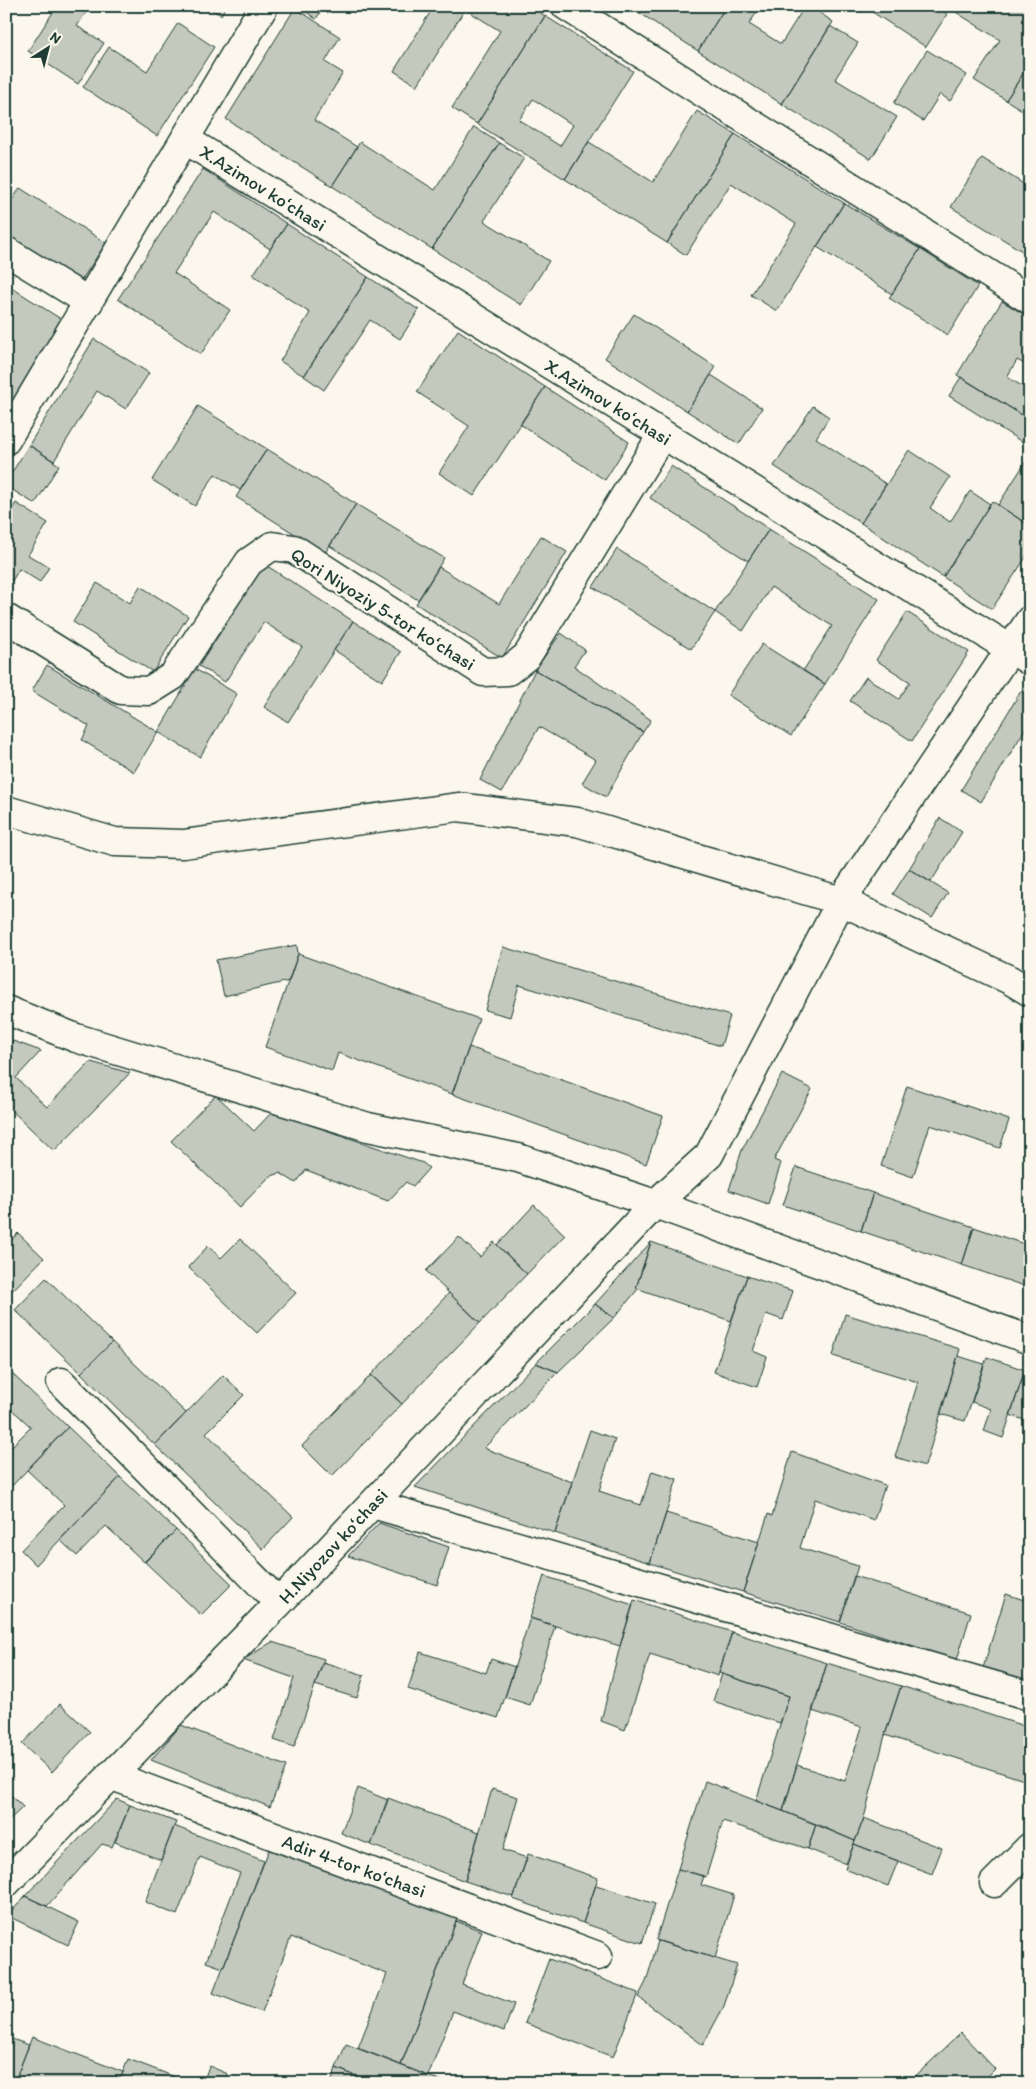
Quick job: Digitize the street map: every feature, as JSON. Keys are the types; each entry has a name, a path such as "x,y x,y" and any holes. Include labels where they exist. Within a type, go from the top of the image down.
{"street":[{"path":"6,440 264,6"},
{"path":"566,6 1030,300"},
{"name":"X.Azimov koʻchasi","path":"186,140 1020,655"},
{"path":"6,251 89,302"},
{"name":"Qori Niyoziy 5-tor koʻchasi","path":"6,618 121,690 149,691 173,676 249,562 272,546 294,550 483,672 508,671 527,656 662,435"},
{"name":"H.Niyozov koʻchasi","path":"6,1883 279,1603 655,1204 709,1155 841,901 1020,655 1030,620"},
{"path":"6,810 115,842 183,844 458,807 577,822 841,901 1010,980 1030,992"},
{"path":"6,1010 76,1038 368,1127 518,1158 655,1204 1030,1340"},
{"path":"61,1382 279,1603"},
{"path":"373,1504 1030,1696"},
{"name":"Adir 4-tor koʻchasi","path":"110,1775 598,1956"},
{"path":"994,1883 1030,1847"}],"building":[{"path":"57,6 90,6 77,26 104,43 78,84 28,51"},
{"path":"205,6 226,6 221,15"},
{"path":"298,6 324,6 316,19"},
{"path":"434,6 530,6 545,16 477,124 452,108 500,31 465,9 417,86 394,71"},
{"path":"629,6 726,6 698,51"},
{"path":"726,6 761,6 749,24 781,44 805,6 810,6 833,22 782,104 698,51"},
{"path":"863,6 935,6 947,14 926,47"},
{"path":"952,6 1030,6 1030,63 1006,100 974,80 1000,40 951,9"},
{"path":"295,8 340,37 325,62 343,73 314,120 357,147 332,186 226,119"},
{"path":"545,16 633,71 565,179 477,124","holes":["533,99 573,125 560,146 519,120"]},
{"path":"178,23 214,47 157,136 83,87 109,47 147,71"},
{"path":"830,26 858,43 835,79 897,117 871,159 782,104"},
{"path":"927,50 967,75 950,101 940,94 923,121 894,103"},
{"path":"1030,63 1030,115 1006,100"},
{"path":"697,111 735,134 667,243 565,179 589,142 653,182"},
{"path":"474,127 499,143 432,249 332,186 360,142 435,190"},
{"path":"735,134 844,203 777,311 751,295 796,224 731,183 686,255 667,243"},
{"path":"499,143 524,158 484,221 549,261 521,305 432,249"},
{"path":"982,158 1030,188 1030,256 951,207"},
{"path":"203,169 287,224 270,249 214,212 174,273 230,310 201,354 118,299"},
{"path":"20,188 106,243 79,284 6,237 6,210"},
{"path":"844,203 920,249 892,294 817,247"},
{"path":"287,224 368,277 304,376 280,361 310,313 253,275"},
{"path":"920,249 978,286 948,335 889,298"},
{"path":"368,277 419,310 400,339 370,320 324,390 304,376"},
{"path":"6,284 64,321 6,413 8,349"},
{"path":"1002,301 1030,318 1030,367 1017,360 1007,377 1030,391 1030,420 957,375"},
{"path":"634,314 716,367 687,411 605,358"},
{"path":"458,330 545,387 474,496 439,473 469,426 417,392"},
{"path":"94,339 149,373 126,409 97,391 54,461 29,445"},
{"path":"711,375 762,408 739,444 687,411"},
{"path":"961,377 1030,420 1030,447 949,396"},
{"path":"545,387 629,442 605,480 520,424"},
{"path":"198,406 267,449 240,490 215,474 195,506 152,480"},
{"path":"813,406 829,417 816,438 886,484 861,523 774,466"},
{"path":"29,445 59,465 35,504 6,486 6,482"},
{"path":"267,449 356,504 325,553 236,497"},
{"path":"909,450 950,477 930,508 950,522 970,491 990,504 943,577 861,523"},
{"path":"1030,455 1030,526 998,505"},
{"path":"671,466 769,529 748,561 650,498"},
{"path":"992,501 1030,526 1030,551 992,609 943,577"},
{"path":"16,503 48,523 28,555 49,567 40,582 19,569 12,581 6,577 6,519"},
{"path":"356,504 444,558 418,600 330,546"},
{"path":"769,529 879,599 825,684 803,671 832,626 771,587 743,631 715,612"},
{"path":"541,536 567,552 502,658 416,604 439,567 499,604"},
{"path":"617,549 715,612 691,649 593,587"},
{"path":"264,564 353,621 288,722 264,707 302,647 264,622 225,682 199,666"},
{"path":"97,583 130,603 140,586 188,616 153,672 73,622"},
{"path":"907,612 969,652 912,741 850,701 866,677 899,699 910,682 876,660"},
{"path":"353,621 401,652 382,681 334,650"},
{"path":"561,633 585,650 574,666 651,720 643,732 535,670"},
{"path":"762,644 825,684 791,736 728,695"},
{"path":"47,665 158,732 134,772 82,740 89,726 32,691"},
{"path":"195,669 237,694 200,757 158,732"},
{"path":"535,670 643,732 606,797 582,783 596,760 539,727 502,792 480,780"},
{"path":"1021,691 1030,696 1030,728 1027,726 981,802 961,790"},
{"path":"940,818 962,832 931,882 909,869"},
{"path":"909,869 948,893 932,918 893,894"},
{"path":"297,945 298,954 289,981 224,996 216,960"},
{"path":"503,947 730,1016 721,1046 519,985 510,1017 485,1010"},
{"path":"298,954 479,1019 452,1094 338,1053 332,1071 265,1047"},
{"path":"13,1041 41,1051 16,1078 47,1107 91,1062 130,1073 54,1151 6,1105 6,1047"},
{"path":"469,1047 663,1116 646,1164 452,1094"},
{"path":"782,1074 812,1089 774,1160 781,1163 768,1204 729,1190 742,1150"},
{"path":"907,1086 1009,1120 1000,1148 930,1125 913,1177 881,1166"},
{"path":"216,1095 254,1131 272,1112 423,1163 429,1168 413,1186 406,1182 388,1201 306,1170 296,1183 280,1173 269,1177 240,1207 171,1141"},
{"path":"796,1167 873,1193 861,1231 783,1205"},
{"path":"873,1193 974,1227 962,1265 861,1231"},
{"path":"534,1205 565,1235 527,1274 497,1245"},
{"path":"974,1227 1030,1246 1030,1288 962,1265"},
{"path":"18,1233 44,1258 6,1297 6,1246"},
{"path":"459,1237 480,1257 494,1242 527,1274 480,1323 426,1271"},
{"path":"240,1239 296,1293 257,1333 188,1267 208,1246 221,1258"},
{"path":"651,1242 747,1276 731,1321 636,1288"},
{"path":"651,1242 636,1288 638,1289 614,1318 595,1304"},
{"path":"747,1276 793,1291 783,1320 766,1314 753,1351 767,1357 757,1387 714,1372"},
{"path":"46,1278 112,1342 81,1373 15,1310"},
{"path":"449,1293 480,1323 402,1404 371,1375"},
{"path":"595,1304 614,1318 558,1372 536,1363"},
{"path":"845,1314 960,1349 925,1466 895,1457 918,1382 833,1356"},
{"path":"112,1342 186,1413 155,1445 81,1373"},
{"path":"958,1356 984,1364 965,1421 940,1414"},
{"path":"987,1357 1025,1370 1003,1438 984,1431 991,1409 972,1402"},
{"path":"536,1363 558,1372 484,1448 572,1482 555,1533 415,1487"},
{"path":"6,1368 68,1427 9,1489 6,1486 6,1452 31,1427 6,1404"},
{"path":"1025,1370 1030,1372 1030,1422 1010,1415"},
{"path":"223,1375 244,1395 206,1433 293,1517 263,1549 155,1445"},
{"path":"371,1375 402,1404 332,1476 302,1446"},
{"path":"68,1427 120,1477 36,1565 21,1550 64,1505 27,1470"},
{"path":"590,1430 615,1439 599,1491 641,1505 652,1471 677,1479 650,1563 555,1533"},
{"path":"792,1452 885,1485 874,1520 815,1499 800,1548 858,1566 840,1622 743,1592 768,1514 772,1516"},
{"path":"120,1477 176,1530 144,1562 106,1526 77,1556 60,1540"},
{"path":"666,1513 759,1542 743,1592 650,1563"},
{"path":"379,1523 449,1547 437,1585 348,1556"},
{"path":"176,1530 232,1584 201,1615 145,1562"},
{"path":"544,1576 633,1605 620,1646 530,1618"},
{"path":"854,1576 971,1613 957,1660 840,1622"},
{"path":"1006,1594 1030,1602 1030,1682 983,1668"},
{"path":"634,1600 732,1632 718,1676 650,1654 625,1730 601,1721"},
{"path":"530,1618 555,1626 530,1705 505,1697"},
{"path":"732,1632 827,1663 783,1811 756,1801 789,1696 719,1673"},
{"path":"272,1642 324,1659 294,1747 274,1740 294,1678 243,1660"},
{"path":"420,1652 486,1673 491,1659 515,1667 498,1718 408,1689"},
{"path":"323,1662 364,1675 357,1698 315,1685"},
{"path":"827,1663 901,1686 885,1735 864,1818 855,1841 783,1811 797,1765 845,1781 862,1727 812,1711"},
{"path":"722,1674 789,1696 780,1723 713,1701"},
{"path":"901,1686 1030,1728 1030,1782 885,1735"},
{"path":"60,1704 90,1732 52,1772 22,1744"},
{"path":"181,1725 286,1766 270,1807 151,1760"},
{"path":"705,1781 816,1824 808,1849 723,1821 706,1877 678,1869"},
{"path":"358,1788 388,1800 371,1845 341,1833"},
{"path":"492,1789 518,1797 503,1850 527,1858 513,1899 513,1897 465,1881"},
{"path":"6,1790 23,1807 6,1823"},
{"path":"388,1798 479,1832 465,1881 371,1845"},
{"path":"117,1799 130,1805 112,1847 102,1844 47,1906 25,1896"},
{"path":"130,1805 176,1822 161,1860 115,1842"},
{"path":"864,1818 942,1848 932,1874 854,1844"},
{"path":"816,1824 855,1841 846,1864 808,1849"},
{"path":"174,1826 264,1861 223,1968 206,1962 240,1873 200,1857 177,1915 145,1902"},
{"path":"854,1844 898,1861 888,1886 845,1869"},
{"path":"270,1847 457,1919 401,2065 358,2048 387,1974 291,1937 262,2012 213,1993"},
{"path":"528,1854 598,1878 583,1923 513,1899"},
{"path":"678,1869 704,1876 701,1885 734,1895 715,1958 656,1940"},
{"path":"596,1885 655,1904 642,1943 583,1923"},
{"path":"25,1896 79,1922 68,1945 8,1916"},
{"path":"456,1921 482,1931 462,1984 514,2004 504,2031 453,2011 428,2076 401,2065"},
{"path":"658,1941 737,1965 724,2006 703,2045 638,1997 646,1982"},
{"path":"549,1959 638,1993 613,2057 525,2023"},
{"path":"961,2033 995,2069 981,2083 908,2083"},
{"path":"6,2037 29,2045 16,2078 6,2075"},
{"path":"32,2037 123,2072 119,2083 28,2083 16,2078"},
{"path":"346,2044 447,2083 374,2083 336,2068"},
{"path":"128,2059 191,2083 119,2083"},
{"path":"209,2066 228,2074 224,2083 203,2083"},
{"path":"336,2068 374,2083 331,2083"}]}
